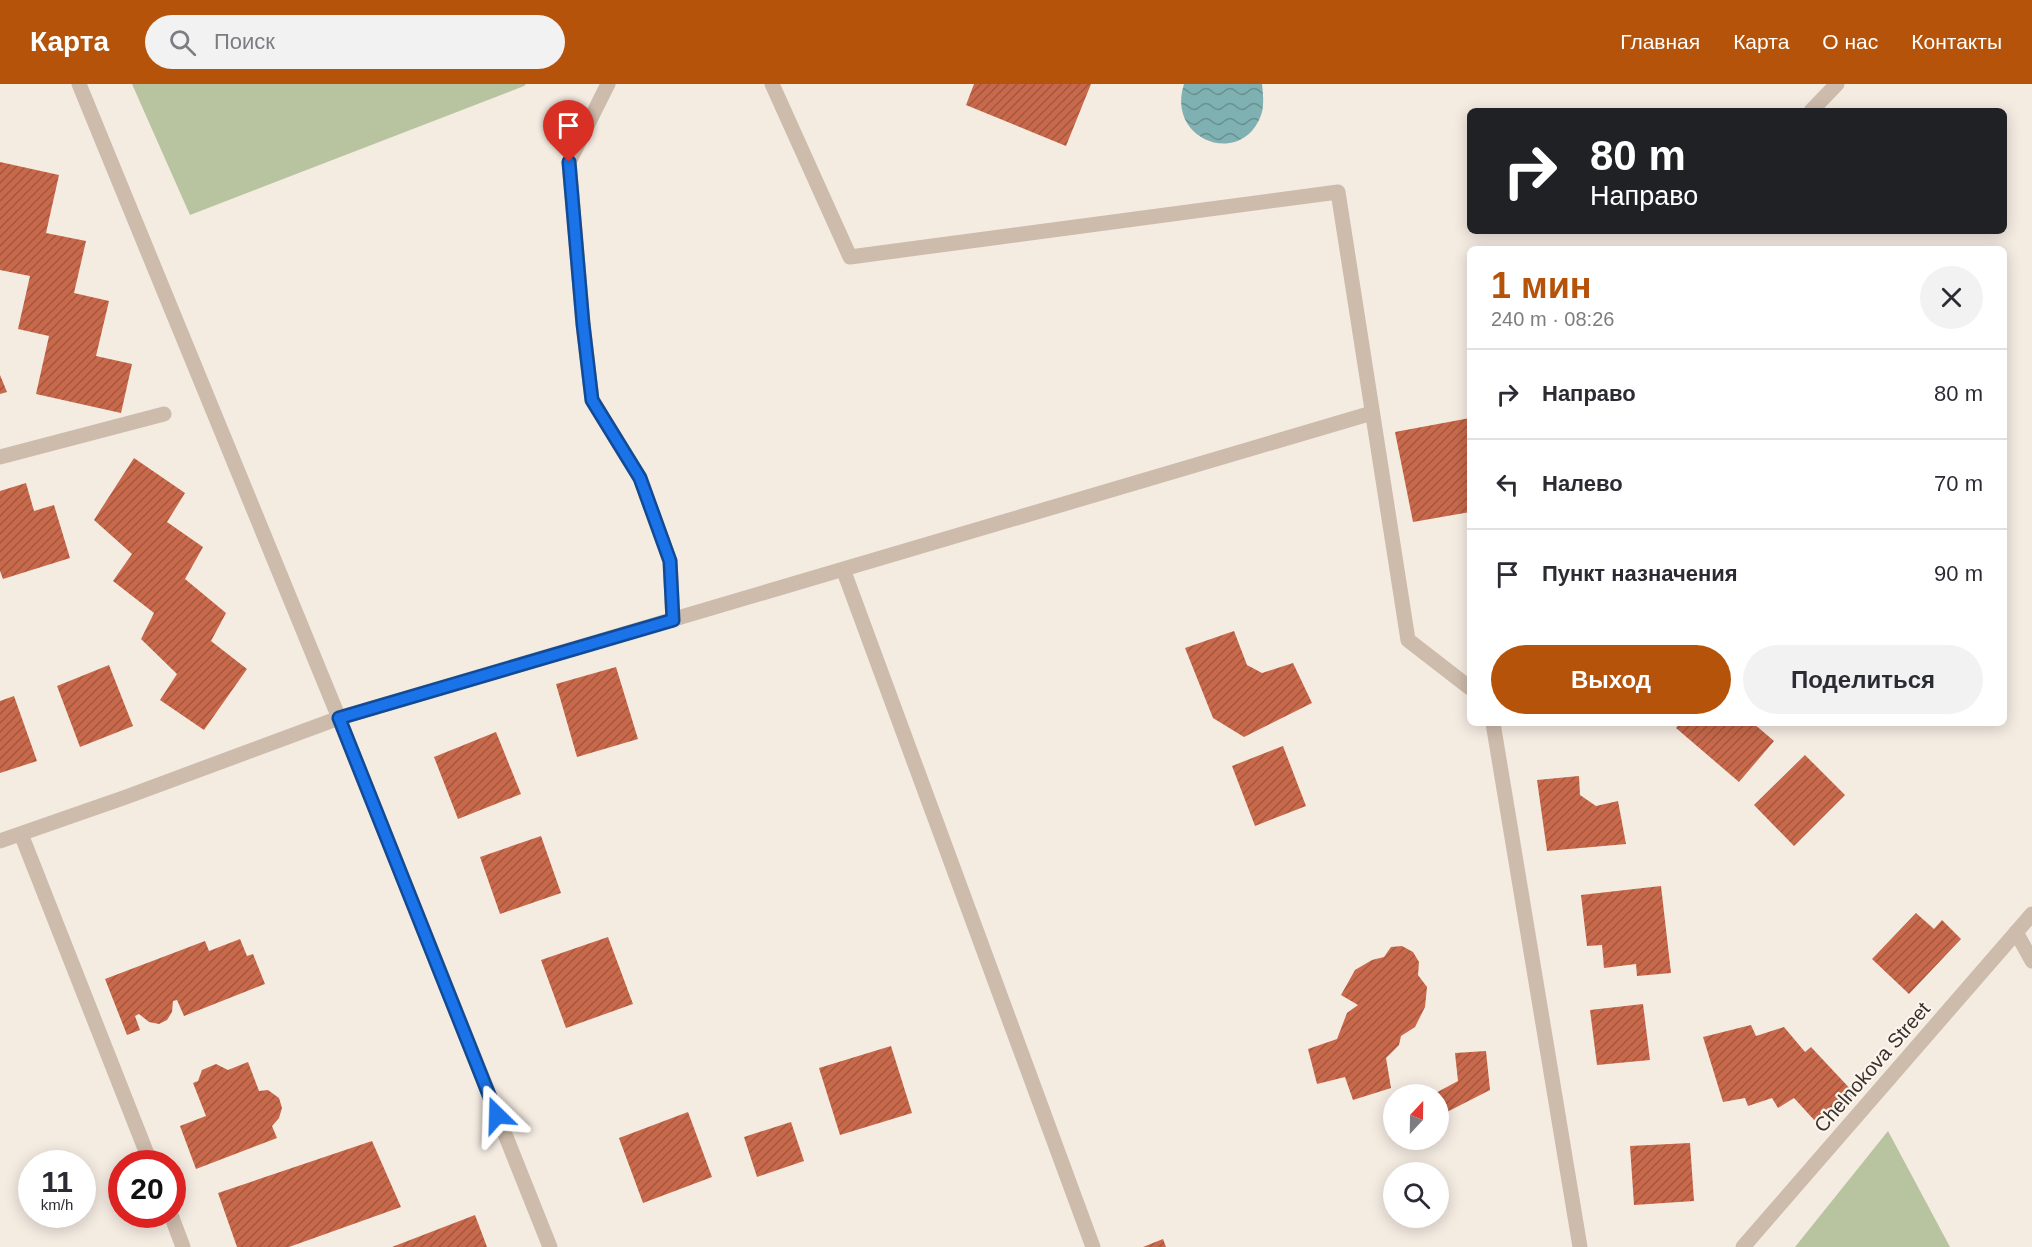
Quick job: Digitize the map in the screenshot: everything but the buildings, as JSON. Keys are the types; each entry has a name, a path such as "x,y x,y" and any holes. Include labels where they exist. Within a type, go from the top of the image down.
{"street":[{"path":"79,84 339,718 550,1247"},
{"path":"608,84 569,162 585,346 592,400 640,478 670,561 673,620"},
{"path":"772,84 850,257 1338,192 1408,640 1467,686"},
{"path":"1815,108 1837,84"},
{"path":"0,842 339,718 1372,413"},
{"path":"0,457 164,414"},
{"path":"843,570 1093,1247"},
{"path":"1493,726 1580,1247"},
{"path":"21,834 145,1150"},
{"name":"Chelnokova Street","path":"1743,1247 2032,914"},
{"path":"2016,932 2032,961"},
{"path":"176,1228 183,1247"}],"green space":[{"path":"132,84 526,84 190,215"},
{"path":"1888,1131 1950,1247 1795,1247"}],"water":[{"path":"1184,84 1262,84 1262,112 1253,130 1240,140 1225,143 1210,141 1196,133 1186,121 1181,104"}],"route":[{"path":"497,1115 339,718 673,620 670,561 640,478 592,400 569,162"}]}
